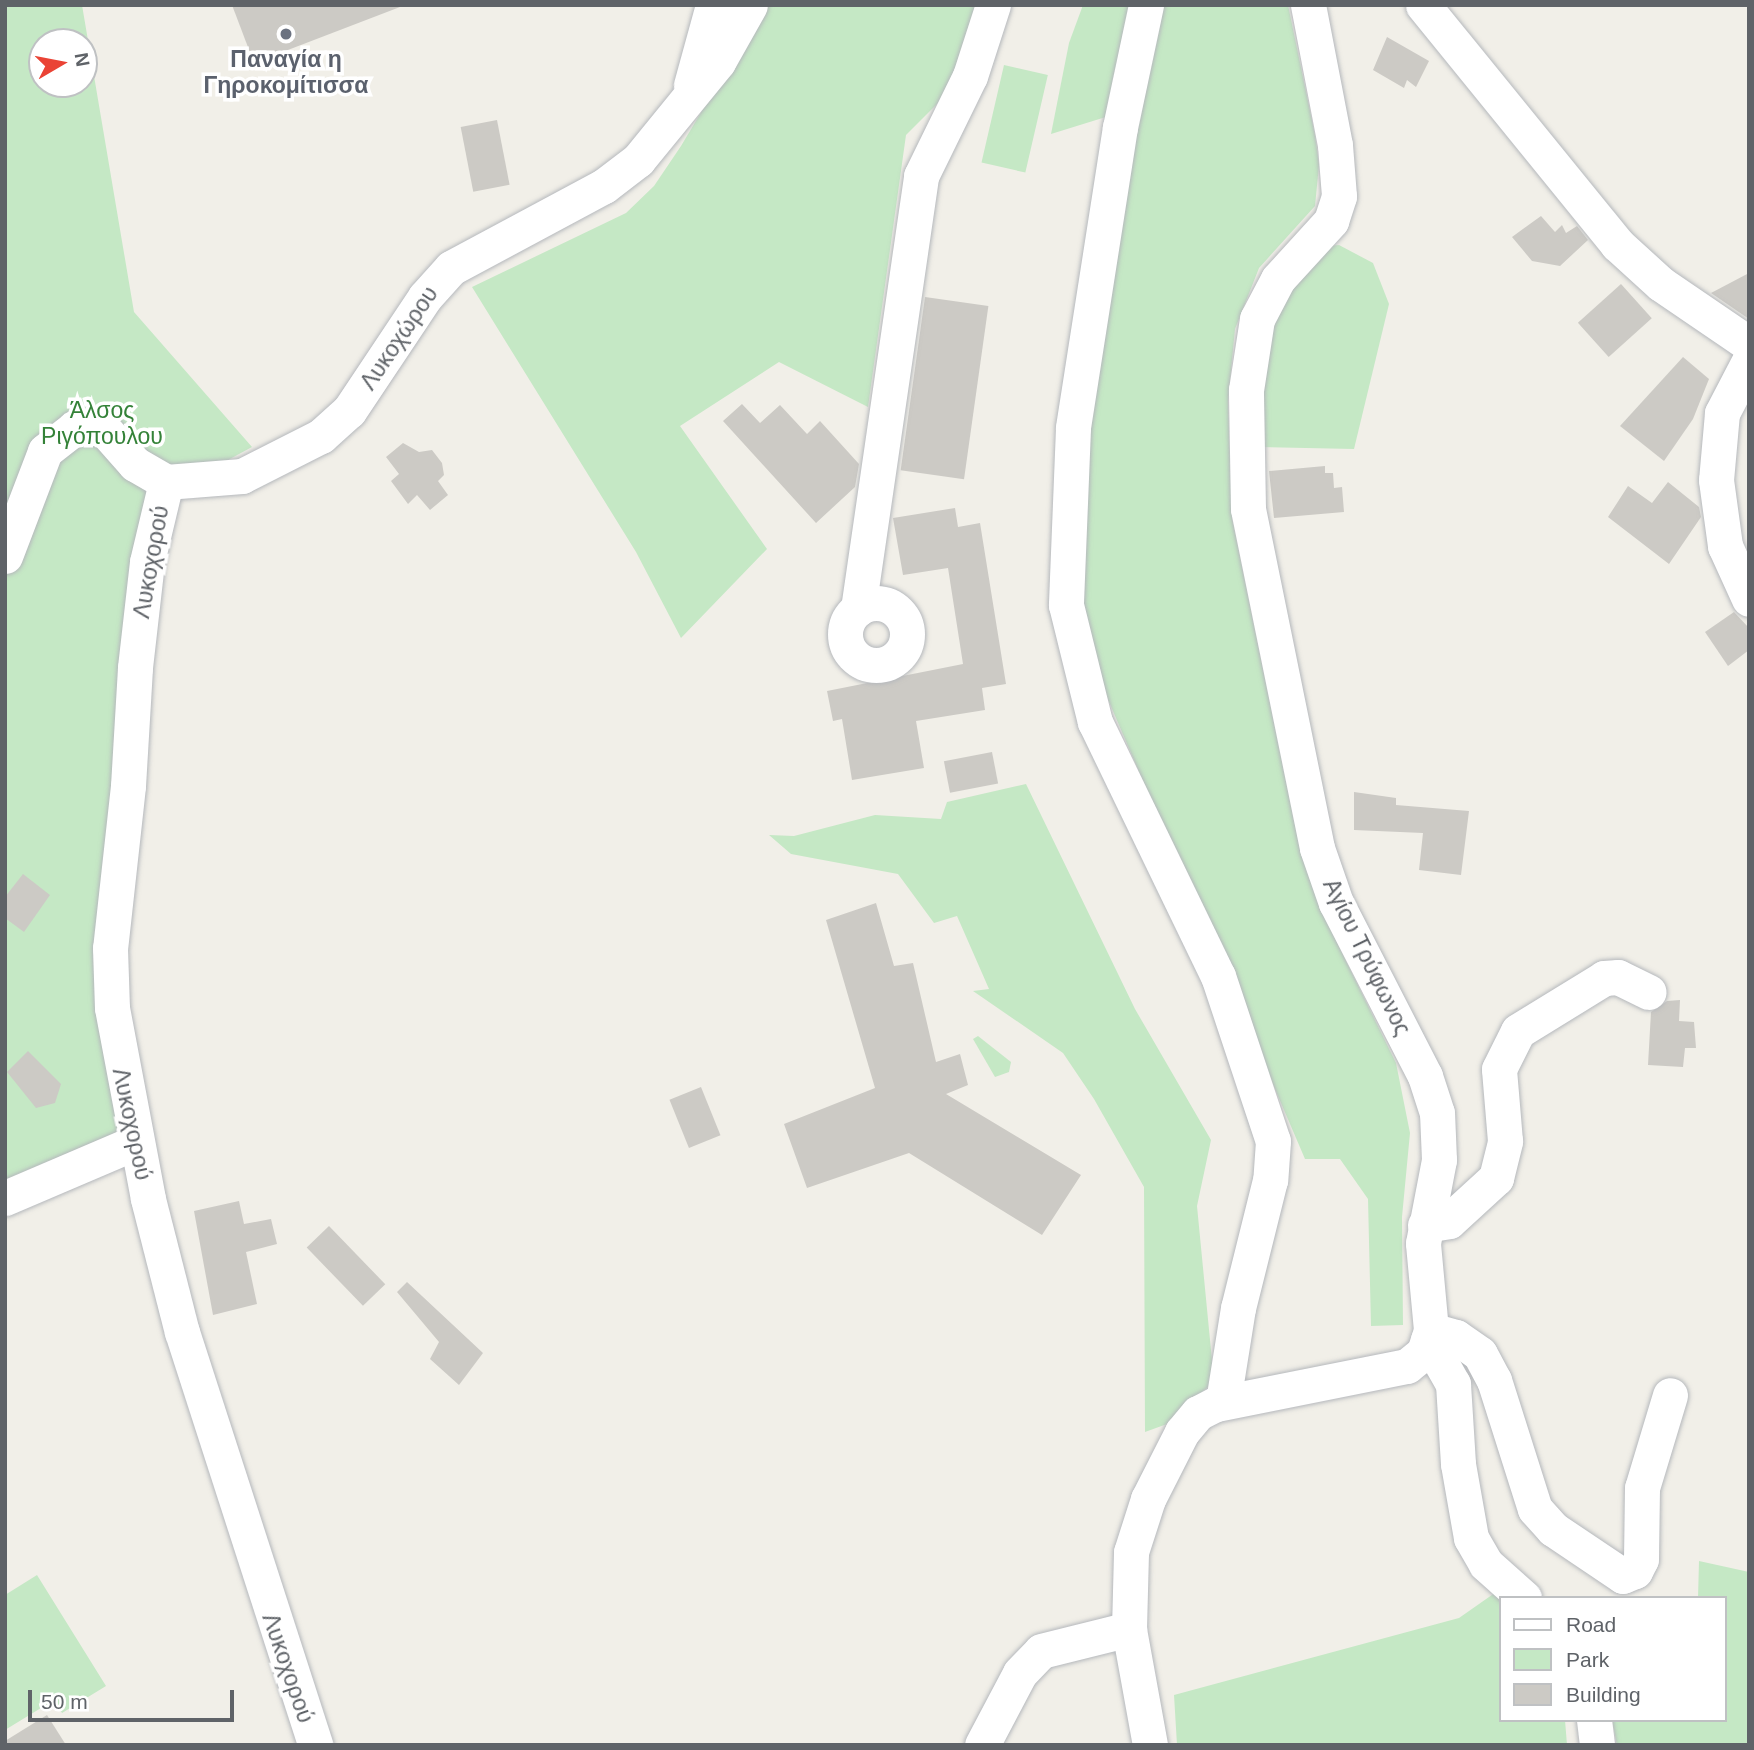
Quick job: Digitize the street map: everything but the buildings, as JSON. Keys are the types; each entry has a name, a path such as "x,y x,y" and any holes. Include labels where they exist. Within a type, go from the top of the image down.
{"street":[{"path":"684,105 713,5"},
{"name":"Λυκοχώρου","path":"166,482 242,476 321,436 356,402 425,298 452,268 623,173 684,105 728,47 751,5"},
{"path":"858,609 921,176 970,76 993,5"},
{"path":"1146,5 1120,127 1073,428 1066,596 1095,722 1218,976 1272,1141 1270,1180 1238,1308 1223,1402"},
{"name":"Αγίου Τρύφωνος","path":"1308,5 1335,145 1339,196 1331,221 1278,279 1257,319 1246,390 1248,509 1317,848 1336,903 1425,1076 1437,1113 1439,1160 1425,1224 1430,1335"},
{"path":"1423,5 1617,244 1661,285 1749,344"},
{"path":"1749,361 1722,414 1716,480 1728,559 1749,599"},
{"path":"5,556 41,458 58,437 74,428 103,428 135,464 166,482"},
{"name":"Λυκοχορού","path":"166,482 144,582 109,962 118,1055 136,1142 203,1402 315,1745"},
{"path":"1425,1224 1449,1221 1496,1178 1506,1141 1499,1069 1518,1031 1604,978 1618,977 1650,992"},
{"path":"5,1198 136,1142"},
{"path":"1150,1745 1129,1629 1131,1552 1145,1507 1189,1423 1208,1406 1223,1402 1390,1371 1418,1357 1430,1335"},
{"path":"1430,1335 1456,1337 1480,1354 1494,1380 1535,1509 1553,1529 1623,1576 1635,1571 1641,1559 1642,1488 1670,1395"},
{"path":"1430,1335 1452,1384 1471,1538 1486,1564 1522,1596"},
{"path":"982,1745 1020,1673 1041,1651 1129,1629"},
{"path":"1594,1722 1597,1745"}],"green space":[{"name":"Άλσος Ριγόπουλου","path":"5,5 82,5 86,28 28,28 28,98 98,98 134,312 252,447 178,487 132,561 123,1141 5,1191"},
{"path":"765,5 983,5 950,91 906,135 868,407 779,362 680,426 767,549 681,638 636,552 472,287 626,213 654,186 681,146"},
{"path":"1083,5 1132,5 1109,116 1051,134 1069,43"},
{"path":"1159,5 1288,5 1315,135 1319,165 1315,206 1259,268 1235,329 1228,401 1232,518 1294,821 1323,914 1396,1063 1410,1133 1402,1217 1403,1325 1371,1326 1368,1199 1340,1159 1305,1159 1092,662 1078,590 1099,331"},
{"path":"1004,65 1048,75 1025,173 982,162"},
{"path":"1339,245 1373,263 1389,304 1354,449 1259,447 1262,333 1319,247"},
{"path":"1026,784 1135,1009 1211,1140 1197,1206 1214,1381 1167,1424 1145,1432 1144,1187 1094,1099 1063,1053 973,991 989,989 957,916 934,923 898,874 791,854 769,835 794,836 875,815 941,819 947,802"},
{"path":"978,1036 1011,1062 1009,1072 995,1077 973,1039"},
{"path":"1699,1561 1749,1572 1749,1745 1617,1745 1612,1722 1726,1722 1726,1596 1698,1596"},
{"path":"37,1575 106,1686 62,1713 54,1700 5,1730 5,1595"},
{"path":"1499,1590 1498,1722 1565,1722 1567,1745 1177,1745 1174,1695 1459,1618"}],"place":[{"name":"Παναγία η Γηροκομίτισσα","path":"286,34"}]}
